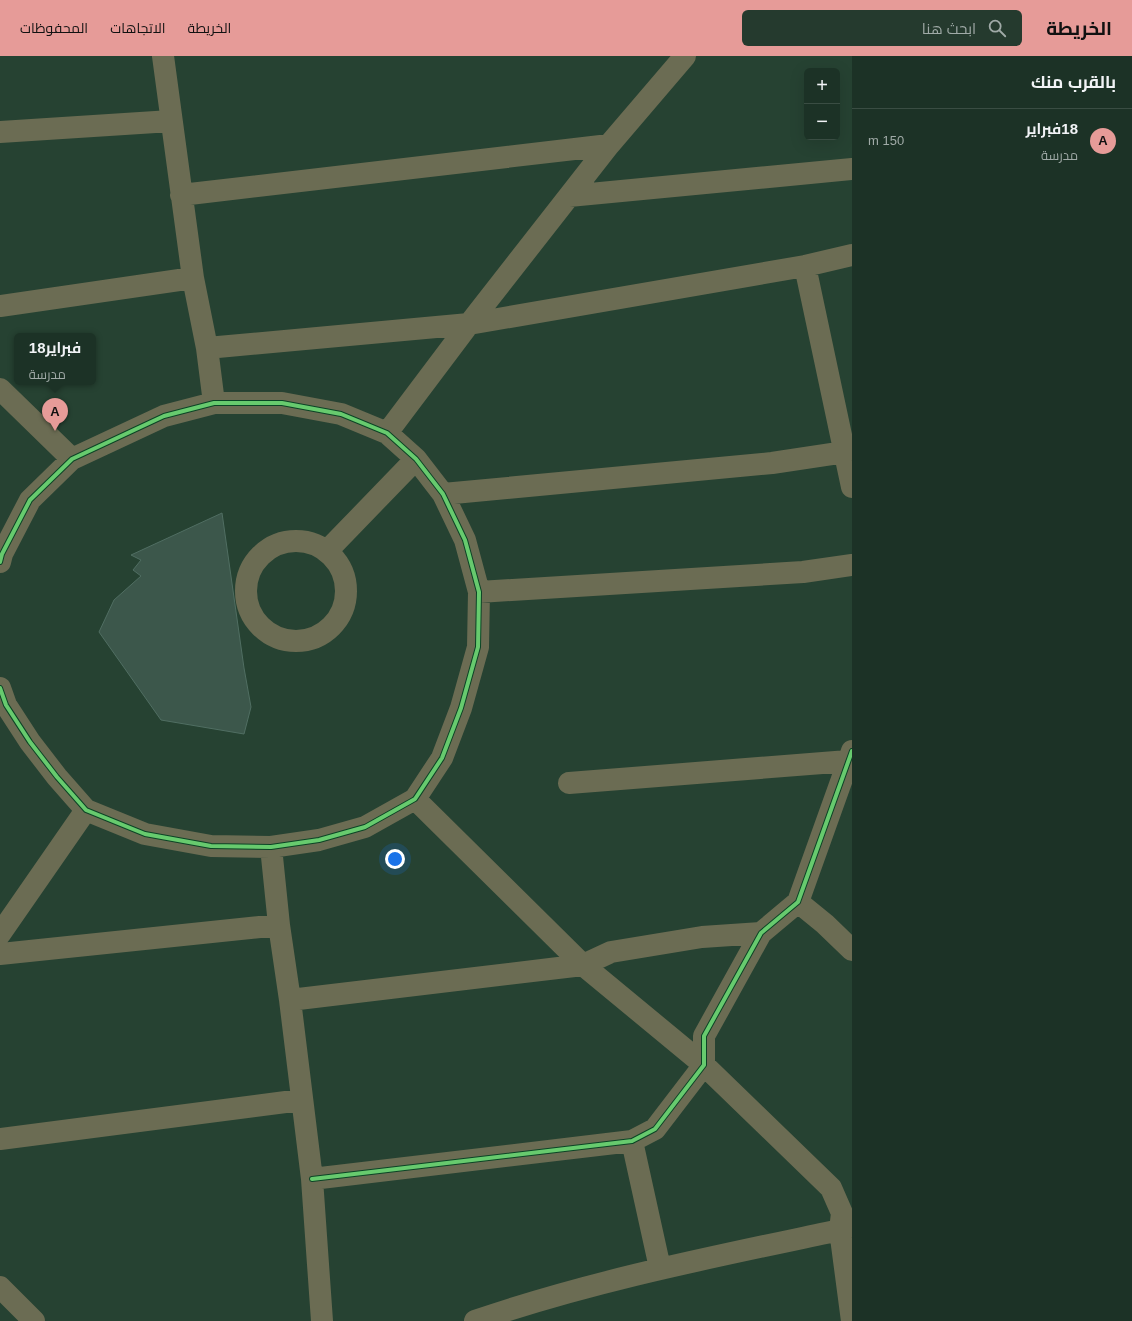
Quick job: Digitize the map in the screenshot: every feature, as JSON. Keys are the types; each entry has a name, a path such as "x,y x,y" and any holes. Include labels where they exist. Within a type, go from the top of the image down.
{"street":[{"path":"162,56 193,278 207,348 214,403"},
{"path":"387,433 469,324 609,145 685,56"},
{"path":"0,132 171,121"},
{"path":"181,195 609,145"},
{"path":"569,196 852,169"},
{"path":"207,348 469,324 805,266 852,255"},
{"path":"805,266 852,487"},
{"path":"0,306 193,278"},
{"path":"0,389 72,459"},
{"path":"0,688 6,705 30,742 56,777 86,810 145,834 210,846 271,847 319,840 365,827 415,799 442,758 461,708 478,647 479,592 465,540 443,494 416,459 387,433 341,414 282,403 214,403 164,416 72,459 30,500 1,557"},
{"path":"443,494 772,464 845,452"},
{"path":"327,551 416,459"},
{"path":"292,540 316,544 327,551 339,565 346,583 346,596 343,608 330,628 307,640 295,641 282,639 261,627 253,617 248,605 246,593 247,580 251,568 258,558 268,549 279,543 292,540"},
{"path":"479,592 803,572 852,565"},
{"path":"312,1179 632,1141 655,1129 704,1065 704,1036 761,933 798,902 851,758 569,784"},
{"path":"415,799 583,965 704,1065 831,1188 842,1213 846,1227 852,1321"},
{"path":"0,934 86,810"},
{"path":"271,847 279,924 312,1179 322,1321"},
{"path":"798,902 825,924 852,950"},
{"path":"0,954 279,924"},
{"path":"290,1000 583,965 611,952 702,937 761,933"},
{"path":"0,1139 302,1100"},
{"path":"632,1141 660,1268"},
{"path":"475,1321 519,1306 660,1268 846,1227"},
{"path":"0,1287 24,1317"}],"building":[{"path":"222,513 251,707 244,734 161,720 99,632 114,600 141,576 133,570 141,560 131,555"}],"cycle path":[{"path":"0,562 2,554 30,500 72,459 164,416 214,403 282,403 341,414 387,433 416,459 443,494 465,540 479,592 478,647 461,708 442,758 415,799 365,827 319,840 271,847 211,846 145,834 86,810 57,777 30,742 6,705 0,688"},
{"path":"312,1179 632,1141 655,1129 704,1065 704,1036 761,933 798,902 852,751"}],"place":[{"name":"18فبراير","path":"55,431"}]}
